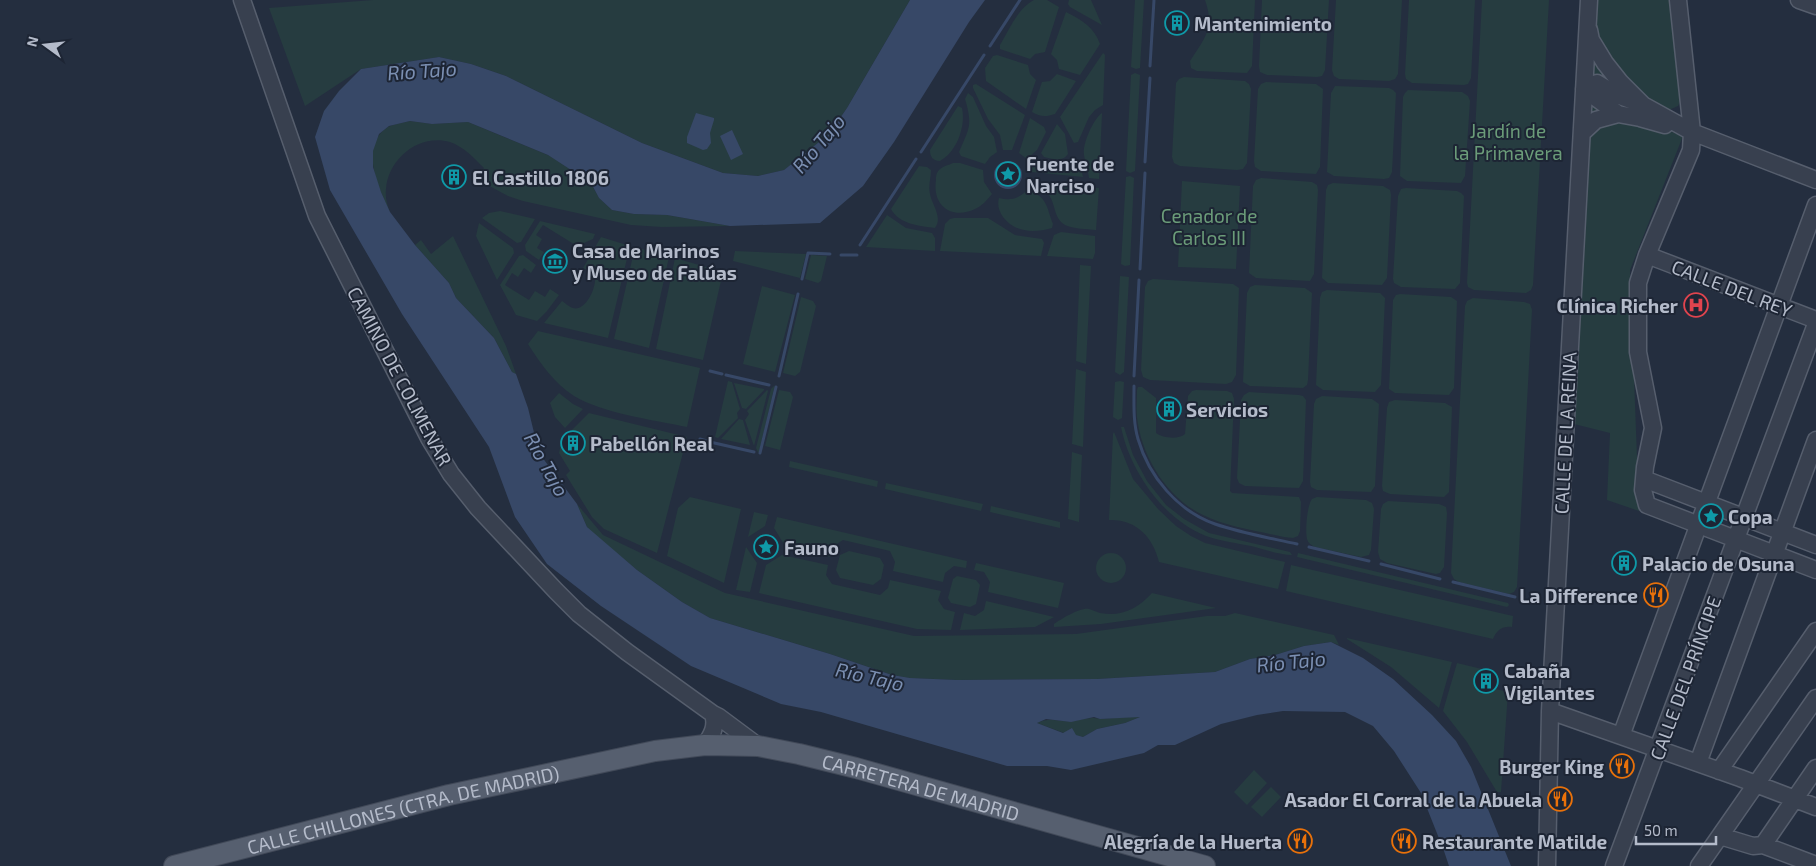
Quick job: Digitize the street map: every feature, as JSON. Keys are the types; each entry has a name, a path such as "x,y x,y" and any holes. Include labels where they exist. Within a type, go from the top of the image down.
{"main road":[{"name":"CARRETERA DE MADRID","path":"632,755 705,745 758,746 800,754 1205,866"},
{"name":"CALLE CHILLONES (CTRA. DE MADRID)","path":"174,866 449,794 632,755"}],"street":[{"name":"CAMINO DE COLMENAR","path":"242,0 317,216 429,438 452,474 478,508 579,614 627,652 758,746"},
{"name":"CALLE DE LA REINA","path":"1547,866 1550,712 1589,0"},
{"path":"1678,0 1692,132 1691,150 1647,255 1638,283 1638,352 1652,428 1643,490 1647,505 1816,570"},
{"path":"1799,0 1816,6"},
{"path":"1588,25 1591,40 1606,63 1620,82 1643,105"},
{"path":"1584,89 1597,84 1643,105 1692,132"},
{"path":"1584,89 1618,114"},
{"path":"1582,133 1596,120 1618,114 1640,118 1692,132 1816,180"},
{"path":"1621,736 1816,205"},
{"name":"CALLE DEL REY","path":"1647,255 1816,322"},
{"name":"CALLE DEL PRÍNCIPE","path":"1614,864 1816,322"},
{"path":"1698,763 1816,440"},
{"path":"1644,479 1816,544"},
{"path":"1719,771 1816,631"},
{"path":"1699,866 1816,698"},
{"path":"1550,712 1698,763 1816,807"},
{"path":"705,745 715,727 713,714"},
{"path":"1763,844 1816,768"},
{"path":"1720,836 1753,846 1763,844 1816,865"}],"green space":[{"path":"373,0 910,0 847,108 829,134 784,170 758,176 723,173 642,143 506,76 471,64 439,57 361,69 305,106 269,8"},
{"path":"1034,0 1047,0 1059,7 1045,52 1035,54 1030,59 1000,49 1000,45 1010,26 1023,8"},
{"path":"1069,0 1091,0 1102,25 1070,7 1068,4"},
{"path":"1135,0 1144,0 1140,68 1136,69 1131,67"},
{"path":"1205,0 1255,0 1252,66 1247,73 1197,71 1191,68 1190,61 1204,39 1209,26"},
{"path":"1262,0 1329,0 1325,70 1322,76 1267,75 1260,72"},
{"path":"1336,0 1402,0 1398,74 1395,79 1389,81 1339,79 1334,76 1332,70"},
{"path":"1409,0 1475,0 1471,78 1468,84 1412,83 1406,79"},
{"name":"Jardín de la Primavera","path":"1482,0 1549,0 1533,285 1531,290 1526,293 1474,290 1468,287 1467,283"},
{"path":"1592,0 1670,0 1680,102 1678,106 1671,109 1666,130 1683,136 1630,270 1639,511 1607,500 1610,433 1570,423"},
{"path":"1066,12 1087,25 1100,44 1080,75 1059,69 1057,60 1051,54"},
{"path":"1103,53 1105,55 1103,105 1089,117 1078,142 1074,143 1060,117"},
{"path":"997,55 1028,65 1030,74 1036,80 1026,109 986,81 985,68 993,56"},
{"path":"1135,73 1140,75 1135,171 1130,173 1126,171 1131,75"},
{"path":"1057,74 1076,81 1055,114 1043,116 1032,112 1042,82 1050,81"},
{"path":"1184,77 1245,81 1249,84 1251,89 1247,163 1243,169 1180,166 1174,163 1172,157 1176,83"},
{"path":"1266,82 1316,84 1323,89 1320,167 1316,174 1261,171 1255,167 1258,89 1261,84"},
{"path":"976,84 1025,115 1012,150 1003,150 1000,135 988,119 973,88 973,85"},
{"path":"1335,86 1389,88 1396,93 1392,172 1389,178 1334,176 1327,172 1331,93"},
{"path":"1408,90 1462,92 1468,96 1470,101 1465,176 1461,183 1407,181 1400,176 1403,97"},
{"path":"968,93 973,97 986,126 994,137 997,152 985,164 961,156 959,152 969,127 969,115 965,99"},
{"path":"958,106 962,108 963,115 959,138 946,157 940,161 935,160 931,157 930,150"},
{"path":"1102,113 1099,179 1089,178 1084,155 1085,144 1092,126"},
{"path":"1030,118 1044,127 1046,132 1037,150 1027,159 1019,153"},
{"path":"410,121 432,124 468,122 550,156 591,183 599,198 612,210 634,214 667,215 730,226 662,227 631,225 523,201 508,196 482,182 479,175 484,168 476,160 455,144 438,140 427,141 407,151 392,168 386,192 386,201 390,212 381,192 374,168 374,145 379,135 388,127"},
{"path":"1057,124 1065,134 1068,154 1060,159 1044,157 1041,153"},
{"path":"1077,159 1080,163 1083,177 1032,172 1030,165 1042,163 1061,165"},
{"path":"953,163 960,163 983,170 984,182 992,194 978,208 967,212 951,212 941,204 937,197 936,178 938,171"},
{"path":"919,166 927,167 931,170 929,191 938,220 935,228 904,221 891,209"},
{"path":"1126,177 1134,178 1130,265 1125,266 1121,264"},
{"path":"1261,178 1312,182 1317,185 1314,274 1310,281 1256,278 1249,273 1253,186 1256,180"},
{"name":"Cenador de Carlos III","path":"1182,181 1240,186 1236,269 1178,267"},
{"path":"1031,182 1099,188 1096,230 1065,225 1058,218 1048,194 1031,184"},
{"path":"1333,183 1383,186 1390,190 1387,278 1382,285 1328,283 1322,278 1326,190 1328,185"},
{"path":"1401,189 1457,191 1464,196 1460,283 1455,289 1401,287 1394,283 1398,196"},
{"path":"1027,190 1043,199 1053,224 1052,228 1038,231 1019,229 1003,217 999,208 999,198 1014,198"},
{"path":"500,211 535,219 521,242 517,243 482,218 489,213"},
{"path":"887,215 906,228 932,233 935,238 935,251 866,247"},
{"path":"954,218 988,218 1015,235 1042,239 1044,243 1041,256 940,251 945,224"},
{"path":"540,221 595,234 593,239 577,246 543,225 536,235 542,239 537,248 544,252 539,260 526,251 525,245"},
{"path":"479,223 513,248 514,253 497,280 476,236"},
{"path":"1061,232 1095,236 1093,259 1047,256 1054,235"},
{"path":"453,236 506,346 516,374 512,372 494,338 456,298 449,283 415,245 421,240 431,254"},
{"path":"601,237 630,246 608,338 544,323 562,301 573,308 578,308 587,302 595,284 595,278 594,273 583,268"},
{"path":"635,247 669,257 649,348 614,339"},
{"path":"735,251 806,254 800,278 733,261"},
{"path":"523,255 536,265 531,273 524,268 518,277 512,273 505,285 529,300 535,291 545,297 550,289 559,295 537,321 516,315 500,285 519,256"},
{"path":"811,255 827,256 821,281 818,283 805,279"},
{"path":"675,258 723,272 703,360 656,349"},
{"path":"1080,265 1091,266 1086,364 1076,361"},
{"path":"1120,276 1129,277 1124,372 1120,375 1115,372"},
{"path":"1153,279 1233,284 1239,288 1236,375 1232,382 1226,384 1150,380 1143,377 1141,370 1145,287 1148,281"},
{"path":"1255,285 1305,288 1312,293 1308,380 1307,385 1303,388 1250,386 1243,382 1247,293 1250,287"},
{"path":"762,286 795,295 775,372 743,364"},
{"path":"1327,290 1380,293 1385,298 1381,385 1375,392 1323,390 1316,385 1320,298 1322,292"},
{"path":"1396,295 1451,297 1457,301 1454,388 1449,395 1395,393 1389,389 1393,300"},
{"path":"801,297 813,301 816,306 800,372 795,376 783,373"},
{"path":"1473,298 1524,302 1530,304 1532,310 1517,587 1514,592 1509,594 1459,582 1454,579 1451,573 1465,306 1467,301"},
{"path":"538,331 700,368 687,427 613,411 574,396 554,379 528,344"},
{"path":"1076,369 1086,372 1083,447 1072,444"},
{"path":"728,381 732,382 740,409 737,413 738,418 718,438 715,437"},
{"path":"1115,382 1124,382 1122,418 1118,420 1113,417"},
{"path":"734,383 764,390 746,409 742,408"},
{"path":"775,385 758,452 756,448 771,389"},
{"path":"1138,387 1142,387 1156,398 1156,433 1170,438 1185,434 1188,396 1192,391 1227,391 1232,393 1234,399 1230,491 1232,493 1299,497 1301,502 1300,531 1298,536 1293,538 1284,537 1222,523 1190,508 1178,498 1158,474 1144,446 1137,417"},
{"path":"767,390 754,446 745,420 749,414 747,411"},
{"path":"779,390 790,392 793,397 780,450 765,446"},
{"path":"1249,392 1299,395 1303,396 1306,400 1303,481 1299,488 1245,486 1239,483 1237,478 1241,400"},
{"path":"559,393 583,409 565,428 555,417 550,403"},
{"path":"1322,396 1372,399 1379,404 1375,486 1371,492 1317,490 1311,487 1314,404 1316,399"},
{"path":"1395,400 1445,403 1452,407 1449,492 1444,497 1390,494 1383,491 1387,408 1389,402"},
{"path":"589,413 687,437 657,553 604,529 592,517 566,475 570,471 559,453 562,440"},
{"path":"739,419 743,420 750,445 721,439"},
{"path":"1121,427 1124,427 1133,455 1147,481 1166,505 1184,519 1209,533 1290,552 1292,555 1211,538 1190,528 1176,518 1151,492 1141,476 1125,444"},
{"path":"1114,432 1133,479 1158,509 1176,526 1205,543 1285,562 1278,589 1159,562 1148,537 1142,531 1119,520 1109,520"},
{"path":"1072,452 1082,455 1079,522 1068,519"},
{"path":"790,461 878,481 877,487 789,467"},
{"path":"886,483 983,504 981,511 885,489"},
{"path":"690,497 741,509 724,583 667,556 678,508"},
{"path":"1317,497 1366,500 1372,503 1374,509 1369,555 1361,557 1315,547 1309,543 1306,530 1308,512 1310,502"},
{"path":"1388,501 1439,504 1446,507 1444,567 1440,573 1436,574 1387,563 1380,559 1378,552 1381,509 1383,504"},
{"path":"577,504 603,535 725,593 914,636 1076,634 1207,616 1225,616 1235,613 1334,635 1339,645 1331,642 1304,646 1275,655 1250,659 1215,672 1097,679 957,680 910,678 892,675 830,654 710,618 682,602 637,570 591,532"},
{"path":"991,506 1060,522 1060,528 990,512"},
{"path":"754,512 768,515 765,526 748,537"},
{"path":"777,517 967,561 966,568 954,566 945,573 943,582 893,571 895,562 890,551 843,540 832,547 830,557 785,546 774,528"},
{"path":"765,536 772,539 775,546 772,553 765,556 758,553 755,546 758,539"},
{"path":"746,547 757,563 750,592 736,590"},
{"path":"849,551 880,558 884,565 881,579 873,585 840,578 836,570 840,555"},
{"path":"1111,553 1122,557 1126,568 1122,579 1111,583 1100,579 1096,568 1100,557"},
{"path":"1298,553 1508,603 1509,605 1507,607 1297,557"},
{"path":"782,555 828,565 826,575 832,584 880,595 888,588 890,580 941,591 938,600 944,609 955,612 951,630 917,629 759,593 766,565"},
{"path":"976,563 1064,583 1058,608 988,592 990,582 984,572 974,570"},
{"path":"1291,565 1513,616 1512,627 1500,629 1493,639 1286,591"},
{"path":"957,576 976,580 980,585 976,604 970,607 951,603 948,598 953,579"},
{"path":"1152,593 1216,608 1101,624 1054,627 1054,624 1057,622 1085,609 1108,614 1122,613 1141,603"},
{"path":"986,601 1054,617 1035,627 960,630 964,613 975,616 984,610"},
{"path":"1347,638 1452,662 1439,708 1391,667"},
{"path":"1457,663 1486,670 1487,676 1481,679 1482,685 1485,687 1489,685 1508,692 1501,792 1497,792 1467,742 1443,711"},
{"path":"1143,716 1125,723 1097,729 1083,737 1064,733 1037,723 1047,720 1076,721 1089,718"},
{"path":"1254,770 1267,783 1247,805 1234,792"},
{"path":"1271,787 1281,797 1262,817 1251,807"}],"water":[{"name":"Río Tajo","path":"910,0 985,0 969,22 894,142 863,186 820,223 730,226 667,215 634,214 612,210 599,198 591,183 548,155 468,122 432,124 410,121 389,126 379,134 373,151 373,167 390,212 415,245 449,283 456,298 494,338 512,372 516,374 528,408 539,453 577,504 587,527 637,570 682,602 710,618 830,654 892,675 910,678 957,680 1097,679 1215,672 1250,659 1275,655 1304,646 1331,642 1363,658 1393,679 1432,715 1456,741 1471,767 1511,866 1449,866 1421,793 1394,751 1373,726 1345,712 1283,711 1257,715 1221,724 1175,745 1158,745 1144,753 1071,770 1047,766 1007,766 821,712 781,704 691,666 601,606 547,564 515,517 489,447 402,314 330,190 315,137 324,111 339,91 361,69 439,57 471,64 506,76 642,143 723,173 758,176 784,170 829,134 847,108","holes":["1094,717 1100,719 1140,717 1125,723 1097,729 1083,737 1076,735 1072,728 1063,733 1037,723 1046,719 1071,722"]},
{"path":"696,113 714,118 710,133 711,143 707,149 703,150 687,143 687,137"},
{"path":"732,130 743,154 731,160 720,136"},
{"name":"Fuente de Narciso","path":"1008,161 1018,165 1022,175 1018,185 1008,189 998,185 994,175 998,165"}],"waterway":[{"path":"990,46 1020,0"},
{"path":"1150,66 1154,0"},
{"path":"921,152 984,55"},
{"path":"1145,162 1150,78"},
{"path":"860,245 916,159"},
{"path":"1140,269 1145,173"},
{"path":"802,279 808,253 830,254"},
{"path":"841,255 857,255"},
{"path":"1134,376 1139,280"},
{"path":"779,376 798,294"},
{"path":"710,371 722,374"},
{"path":"726,375 769,385"},
{"path":"1134,386 1135,426 1143,453 1157,479 1177,501 1189,511 1215,524 1245,533 1297,544"},
{"path":"760,453 776,387"},
{"path":"700,439 707,441"},
{"path":"710,442 754,452"},
{"path":"1309,547 1369,561"},
{"path":"1381,564 1440,579"},
{"path":"1453,582 1515,597"}],"place":[{"name":"Mantenimiento","path":"1177,23"},
{"name":"Fuente de Narciso","path":"1008,174"},
{"name":"El Castillo 1806","path":"454,177"},
{"name":"Casa de Marinos y Museo de Falúas","path":"555,261"},
{"name":"Clínica Richer","path":"1696,305"},
{"name":"Servicios","path":"1169,409"},
{"name":"Pabellón Real","path":"573,443"},
{"name":"Copa","path":"1711,516"},
{"name":"Fauno","path":"766,547"},
{"name":"Palacio de Osuna","path":"1624,563"},
{"name":"La Difference","path":"1656,595"},
{"name":"Cabaña Vigilantes","path":"1486,681"},
{"name":"Burger King","path":"1622,766"},
{"name":"Asador El Corral de la Abuela","path":"1560,799"},
{"name":"Alegría de la Huerta","path":"1300,841"},
{"name":"Restaurante Matilde","path":"1404,841"}]}
